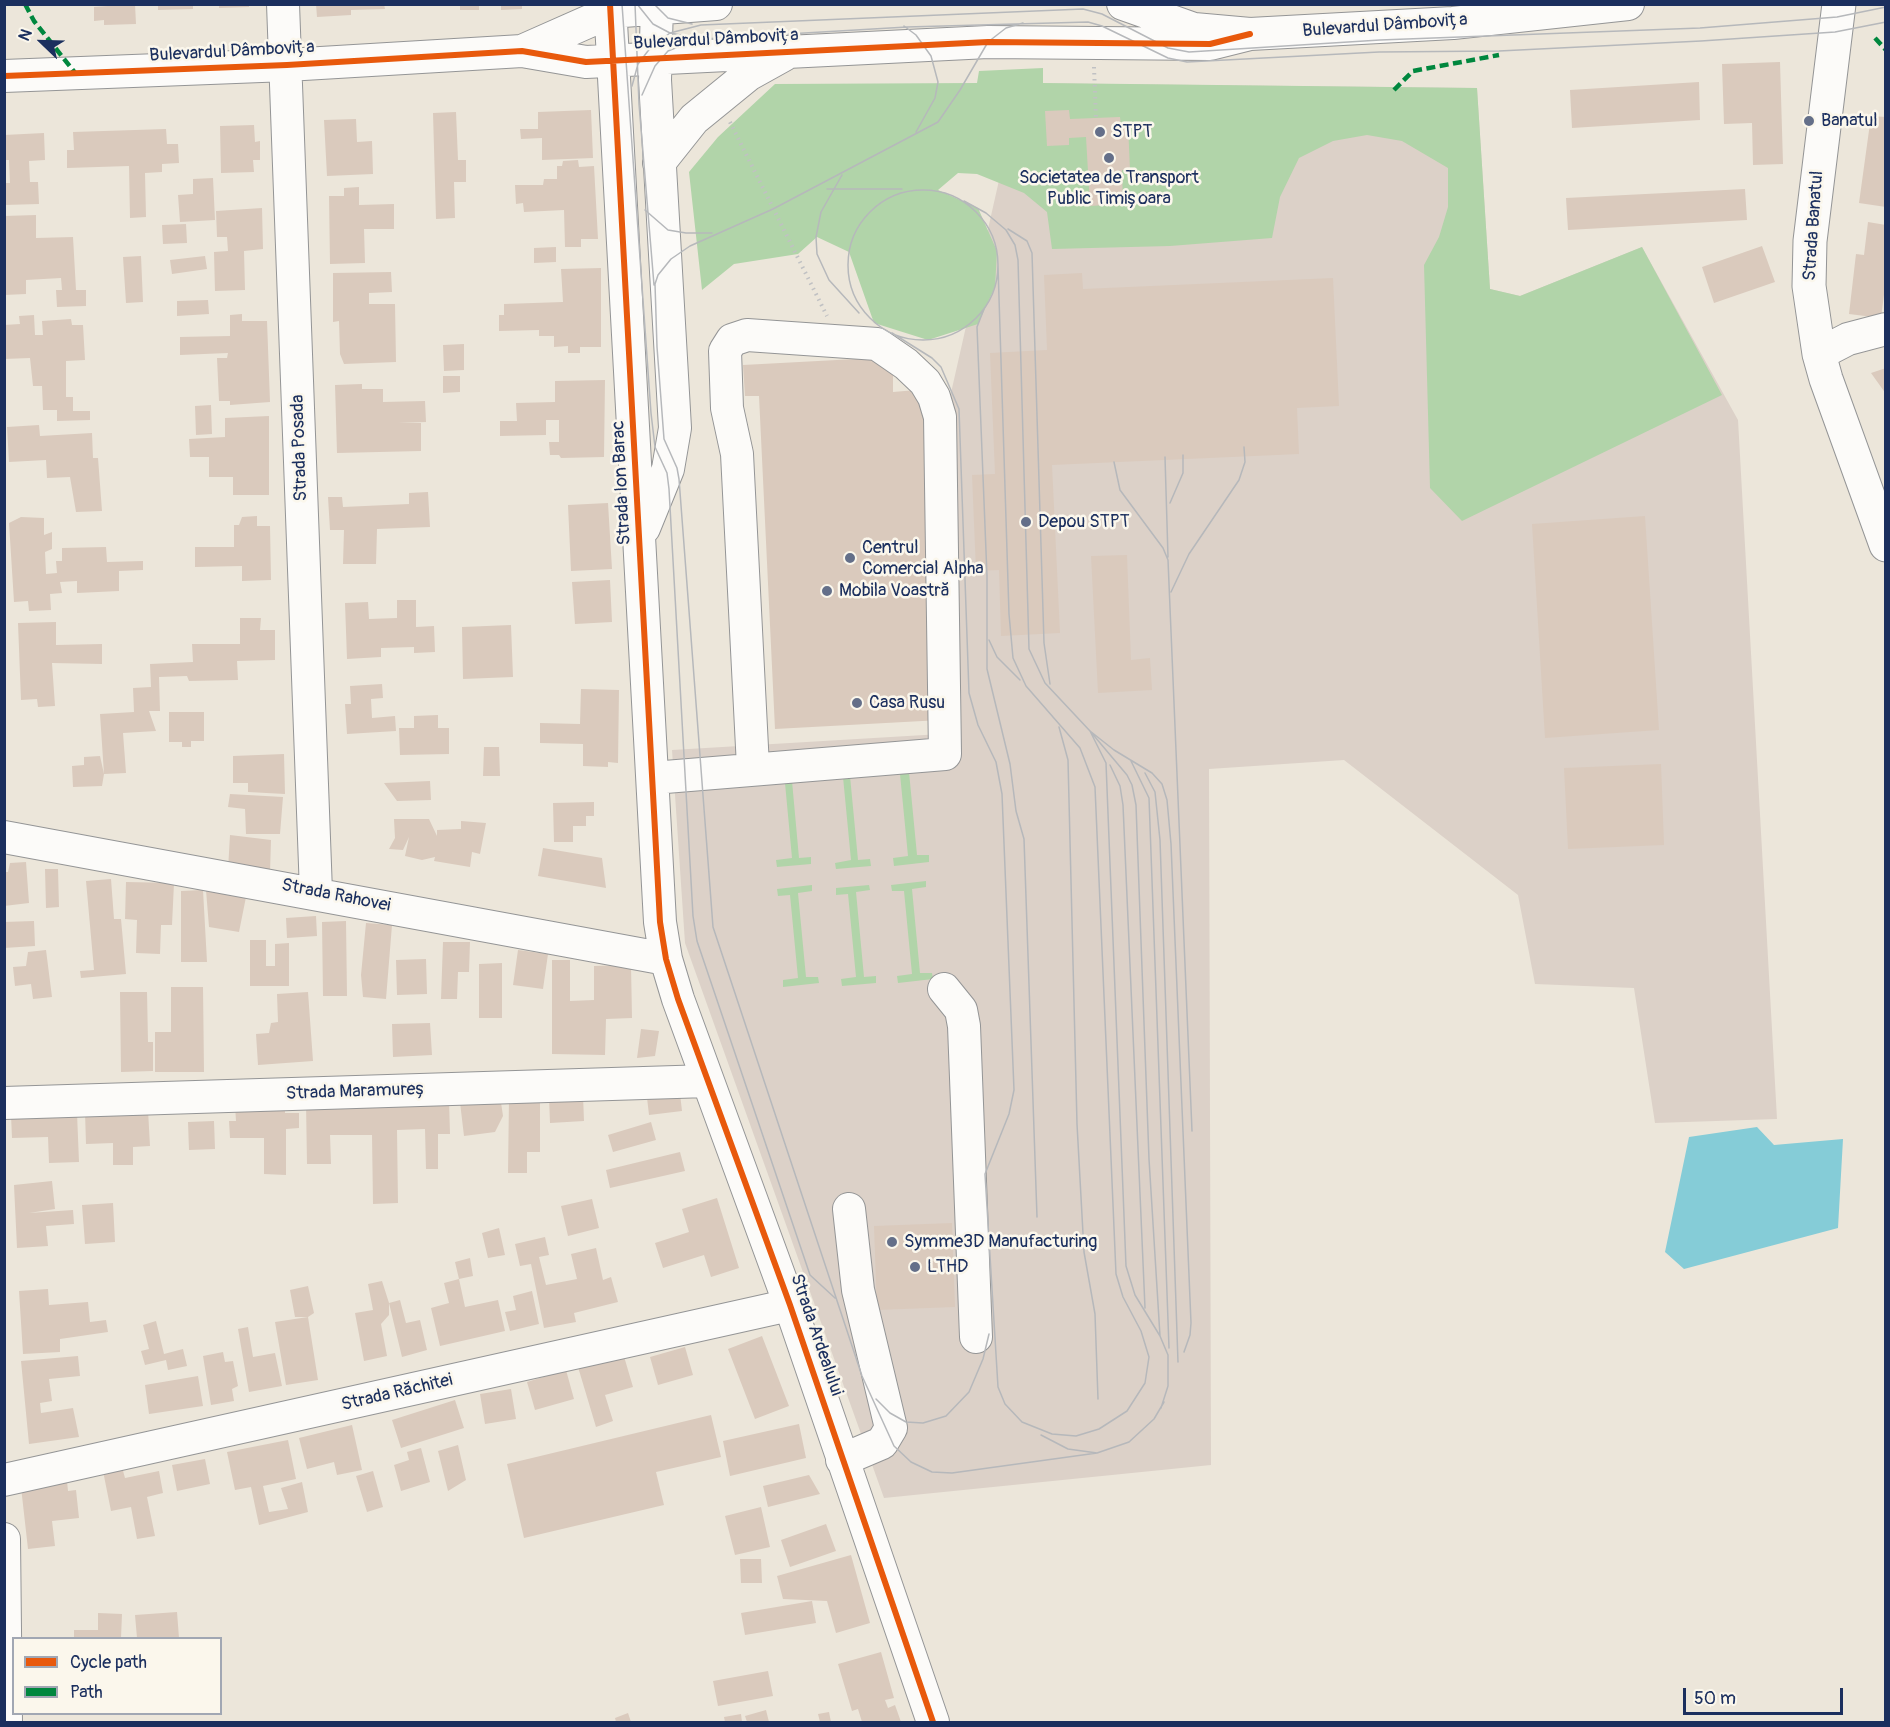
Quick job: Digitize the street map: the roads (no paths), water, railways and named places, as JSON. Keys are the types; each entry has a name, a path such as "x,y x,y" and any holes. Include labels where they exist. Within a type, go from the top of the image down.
{"main road":[{"name":"Strada Banatul","path":"1839,4 1810,241 1809,286 1819,354 1839,418 1886,545"}],"street":[{"name":"Strada Posada","path":"283,4 316,892"},
{"name":"Bulevardul Dâmbovița","path":"522,51 610,8 716,4"},
{"name":"Bulevardul Dâmbovița","path":"1123,4 1194,29 1250,34"},
{"name":"Bulevardul Dâmbovița","path":"4,76 287,65 522,51 586,62 988,42 1210,44 1250,34 1453,14 1628,4"},
{"name":"Strada Ion Barac","path":"642,561 645,521 668,469 675,428 659,163 657,7"},
{"name":"Strada Ion Barac","path":"610,8 660,922 666,959"},
{"path":"659,163 694,119 748,75 789,52"},
{"path":"1819,354 1848,339 1886,328"},
{"path":"653,778 753,767 945,753 940,417 934,397 925,382 885,347 877,344 747,335 732,340 725,351 727,408 737,454 753,767"},
{"name":"Strada Rahovei","path":"4,837 316,892 666,959"},
{"name":"Strada Ardealului","path":"666,959 708,1082 790,1305 933,1722"},
{"path":"944,989 963,1015 976,1337"},
{"name":"Strada Maramureș","path":"4,1103 708,1082"},
{"path":"842,1460 882,1443 891,1428 858,1290 849,1209"},
{"name":"Strada Răchitei","path":"4,1480 790,1305"},
{"path":"4,1539 6,1722"}],"water":[{"path":"1757,1127 1774,1145 1843,1139 1838,1228 1684,1269 1665,1252 1689,1137"}],"tram line":[{"path":"622,4 651,413 655,447 667,473 669,489 693,916 697,941 810,1275 835,1298"},
{"path":"635,4 639,104 654,285"},
{"path":"637,4 653,24 670,33 702,39 907,27 1088,22 1102,26 1168,58 1187,62 1379,52 1499,51 1701,41 1835,32 1886,22"},
{"path":"654,4 668,18 692,24"},
{"path":"632,86 638,64 651,47 670,33 701,25 1083,9 1102,14 1168,48 1189,52 1380,40 1700,28 1837,17 1886,7"},
{"path":"1023,23 1006,28 988,42 938,122 773,209 690,246 671,259 658,275 655,284 657,347 664,439 677,468 679,479 713,927 862,1376 894,1446 911,1462 932,1472 952,1473 1097,1453"},
{"path":"904,26 916,35 931,56 938,82 935,98 916,132"},
{"path":"642,95 655,66 668,51 695,40"},
{"path":"842,175 821,212 816,237 817,254 829,280 859,313"},
{"path":"827,189 902,189"},
{"path":"923,190 952,195 965,202 976,212 986,223 993,236 998,265 993,294 986,307 976,318 965,328 952,335 923,340 894,335 881,328 870,318 860,307 853,294 848,265 853,236 860,223 870,212 881,202 894,195 923,190"},
{"path":"964,201 986,213 1006,230 1015,245 1018,260 1029,649 1045,683 1090,731 1106,763 1126,1266 1135,1295 1160,1336 1168,1355 1168,1386 1161,1408"},
{"path":"645,210 668,230 712,233"},
{"path":"1008,229 1027,241 1032,253 1044,643 1050,684"},
{"path":"892,333 932,358 941,367 959,409 969,693 978,725 996,762 1002,794 1014,1090 1009,1114 985,1174 998,1387 1005,1404 1022,1422 1052,1434 1076,1436 1099,1429 1127,1411 1145,1383 1149,1357 1141,1331 1123,1297 1116,1274 1095,787 1080,748 1026,686 1013,658 1009,614 998,266"},
{"path":"984,309 977,327 987,576 987,669 1010,764 1016,811 1024,839 1037,1217"},
{"path":"1171,592 1189,554 1239,480 1245,462 1244,447"},
{"path":"1170,503 1183,473 1183,455"},
{"path":"1165,457 1168,557"},
{"path":"1114,462 1120,490 1163,548 1168,560 1192,1131"},
{"path":"989,640 997,657 1020,680"},
{"path":"1059,727 1068,760 1077,1124 1084,1252 1095,1314 1098,1399"},
{"path":"1160,1336 1149,1159 1136,805 1132,785 1127,775 1090,731 1114,750 1152,773 1162,784 1167,800 1171,844 1191,1323 1190,1335 1184,1352"},
{"path":"1131,761 1149,798 1169,1348"},
{"path":"1110,765 1120,786 1123,805 1145,1308"},
{"path":"1145,773 1155,792 1160,840 1178,1362"},
{"path":"876,1399 890,1413 906,1422 923,1423 946,1416 969,1392 983,1359 989,1334"},
{"path":"1041,1435 1068,1449 1097,1453 1129,1442 1154,1419 1164,1402"}],"place":[{"name":"Banatul","path":"1809,121"},
{"name":"STPT","path":"1100,132"},
{"name":"Societatea de Transport Public Timișoara","path":"1109,158"},
{"name":"Depou STPT","path":"1026,522"},
{"name":"Centrul Comercial Alpha","path":"850,558"},
{"name":"Mobila Voastră","path":"827,591"},
{"name":"Casa Rusu","path":"857,703"},
{"name":"Symme3D Manufacturing","path":"892,1242"},
{"name":"LTHD","path":"915,1267"}]}
